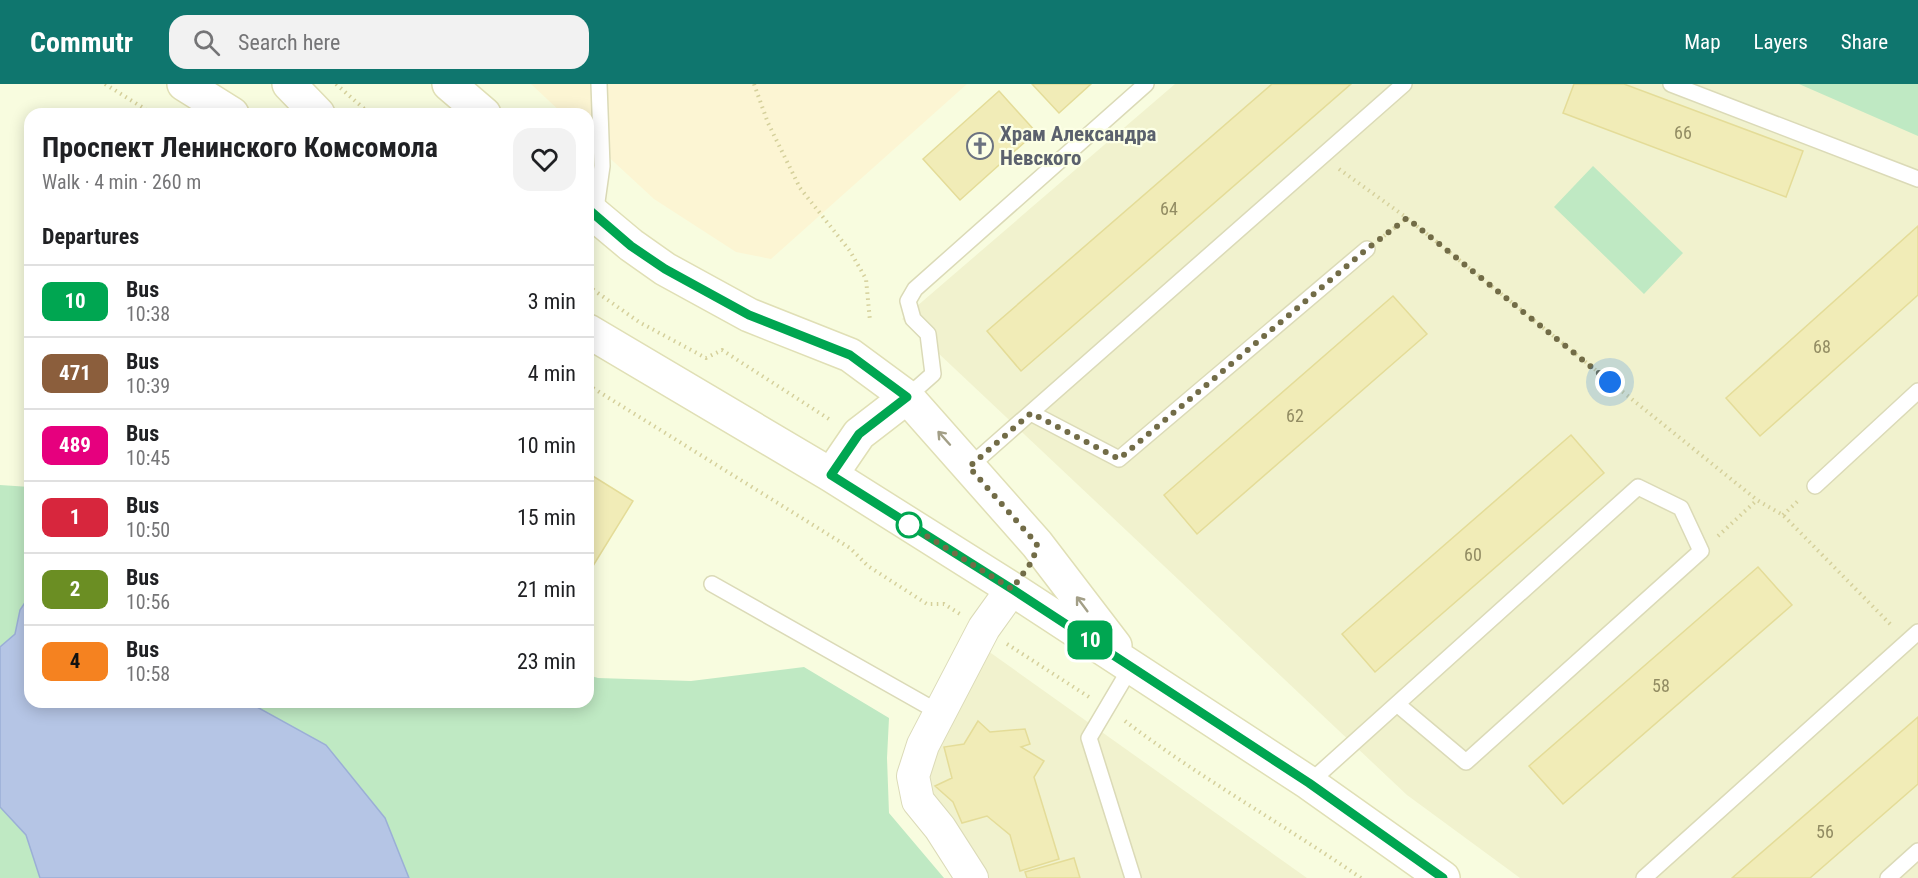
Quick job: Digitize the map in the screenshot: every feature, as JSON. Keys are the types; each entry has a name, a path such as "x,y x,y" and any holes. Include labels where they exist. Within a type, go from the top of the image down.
{"main road":[{"path":"183,84 222,108"},
{"path":"289,84 312,108"},
{"path":"449,84 477,108"},
{"path":"594,215 631,246 701,290 749,315 850,355 907,397 1037,544 1131,667"},
{"path":"594,336 831,475 1012,589 1309,783 1443,878"},
{"path":"831,475 859,434 907,397"},
{"path":"1012,589 1033,560 1037,544"}],"street":[{"path":"972,878 940,828 918,801 914,776 922,745 984,628 1012,589"}],"lane":[{"path":"594,204 602,166 599,84"},
{"path":"907,397 933,374 928,334 913,319 908,301 915,289 1146,84"},
{"path":"969,467 1404,84"},
{"path":"1671,84 1918,179"},
{"path":"1031,413 1119,459 1367,249"},
{"path":"1815,486 1918,391"},
{"path":"1309,783 1638,487 1681,507 1701,551 1466,762 1397,704"},
{"path":"712,584 940,713"},
{"path":"1644,878 1913,637"},
{"path":"1131,667 1089,738 1133,878"},
{"path":"1888,878 1918,851"}],"path":[{"path":"105,84 143,108"},
{"path":"335,84 363,108"},
{"path":"754,84 768,123 800,188 850,251 866,279 870,321"},
{"path":"1322,156 1407,218 1757,500 1783,515 1913,637"},
{"path":"1367,249 1407,218"},
{"path":"594,290 639,322 706,358 722,350 835,422"},
{"path":"594,389 850,549 868,566 927,604 944,604 984,628 1107,708 1166,752 1325,853 1360,878"},
{"path":"1701,551 1757,500"}],"shaded area":[{"path":"531,84 967,84 771,259 736,252 654,199 594,144 594,108 557,108"},
{"path":"1175,84 1918,84 1918,878 1520,878 1407,795 902,319"},
{"path":"1799,84 1918,84 1918,136"},
{"path":"1593,166 1683,253 1644,294 1554,207"},
{"path":"0,485 24,487 24,708 594,708 594,677 691,681 804,667 889,718 887,758 889,813 944,878 0,878"},
{"path":"981,646 1307,878 952,878 918,768"}],"water":[{"path":"24,604 24,708 259,708 326,745 385,818 409,878 40,878 26,835 0,807 0,647 15,634 20,610"}],"building":[{"path":"1032,84 1091,84 1059,113"},
{"path":"1272,84 1351,84 1021,371 987,331"},
{"path":"1574,84 1624,84 1803,151 1786,197 1563,113"},
{"name":"Храм Александра Невского","path":"999,91 1036,132 960,200 923,159"},
{"path":"1918,226 1918,295 1760,436 1726,398"},
{"path":"1393,296 1427,334 1197,534 1164,495"},
{"path":"1571,435 1604,473 1375,672 1342,634"},
{"path":"594,477 633,501 594,564"},
{"path":"1758,567 1792,605 1563,804 1529,766"},
{"path":"1918,717 1918,784 1810,878 1732,878"},
{"path":"978,721 990,732 1025,729 1030,744 1021,747 1044,761 1034,777 1059,859 1020,871 1010,835 987,816 962,823 953,802 935,786 952,778 944,747 964,744"},
{"path":"1074,858 1080,878 1027,878 1025,872"}],"bus line":[{"name":"10","path":"594,215 631,246 701,290 749,315 850,355 879,374 907,397 859,434 831,475 1012,589 1309,783 1443,878"}],"place":[{"name":"Храм Александра Невского","path":"980,146"}],"route":[{"path":"909,525 1012,589 1033,560 1037,544 969,467 1031,413 1119,459 1367,249 1407,218 1610,382"}]}
